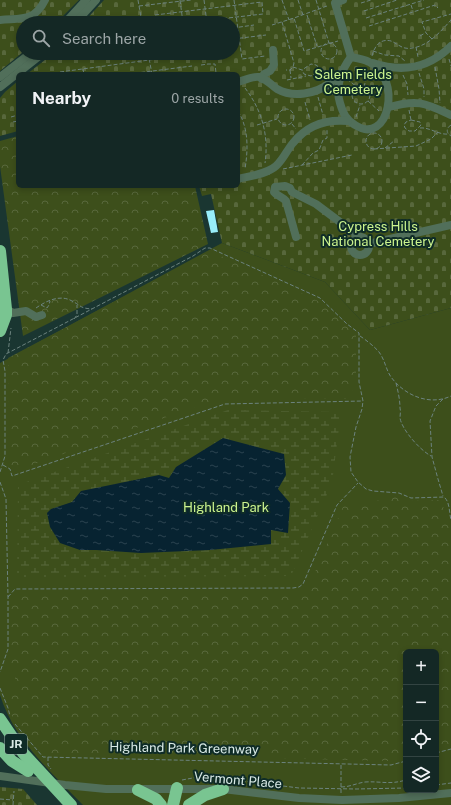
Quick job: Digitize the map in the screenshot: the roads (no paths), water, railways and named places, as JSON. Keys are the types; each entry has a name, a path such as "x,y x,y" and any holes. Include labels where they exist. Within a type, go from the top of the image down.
{"highway":[{"path":"0,251 3,313 6,315 0,331"},
{"name":"JR","path":"5,718 16,744 32,769 62,802"},
{"name":"JR","path":"0,734 15,756 32,769"},
{"path":"0,748 12,761 32,769"},
{"path":"189,805 223,788"},
{"path":"167,805 173,789"},
{"path":"173,789 173,805"},
{"path":"138,790 153,797 161,805"}],"street":[{"path":"32,16 39,11 45,0"},
{"path":"71,16 86,0"},
{"path":"81,16 96,0"},
{"path":"240,81 258,77 268,81 277,89 291,93 303,94 318,91 330,84 341,73 351,57 339,2"},
{"path":"0,20 16,19"},
{"path":"351,57 381,66 400,68 415,67 432,61 451,46"},
{"path":"262,78 264,74 270,71 274,65 274,52"},
{"path":"0,77 22,60"},
{"path":"19,72 34,60"},
{"path":"341,73 339,100 343,113 351,123 359,128 373,128 379,124 384,117 389,106 389,99 384,77 370,62"},
{"path":"0,87 16,74"},
{"path":"389,106 408,102 423,103 451,115"},
{"path":"241,178 264,172 276,166 301,134 312,126 326,122 351,123"},
{"path":"296,237 286,201 276,195 274,192 276,187 285,186 290,188 292,192 316,204 360,237 365,239 368,244 368,250 364,254 358,255 351,250 351,244 354,239 360,237"},
{"path":"368,244 451,225"},
{"path":"3,313 26,311 34,317 42,315"},
{"name":"Vermont Place","path":"0,776 90,788 138,790 223,788 299,798 342,800 399,798 451,793"}],"water":[{"path":"223,438 284,454 286,475 278,489 290,503 288,533 271,530 271,544 210,550 141,553 80,550 60,543 50,527 47,513 51,509 72,502 81,491 159,475 169,478 176,467"}],"park label":[{"name":"Salem Fields Cemetery","path":"353,82"},
{"name":"Cypress Hills National Cemetery","path":"378,234"},
{"name":"Highland Park","path":"226,507"}]}
